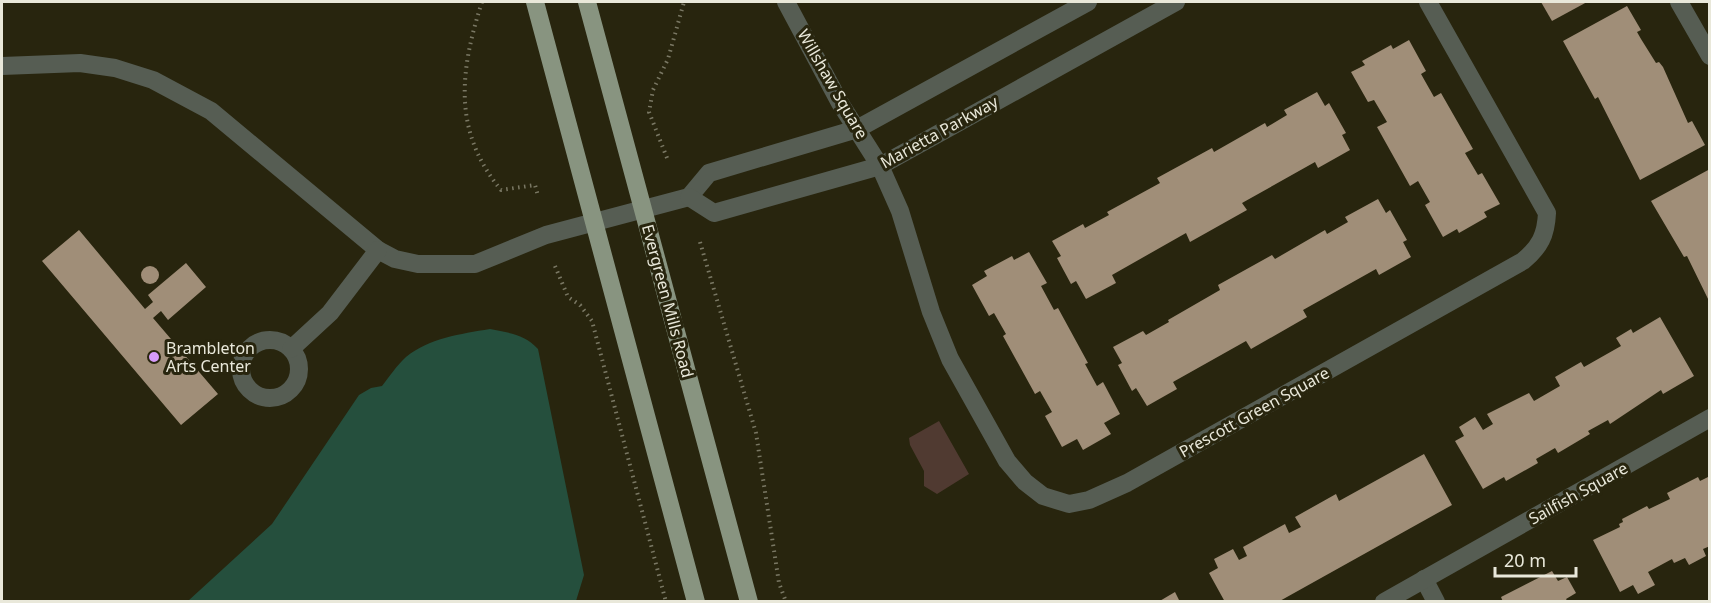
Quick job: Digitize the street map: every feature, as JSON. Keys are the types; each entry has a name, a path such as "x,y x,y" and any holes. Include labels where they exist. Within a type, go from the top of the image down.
{"main road":[{"path":"535,2 696,602"},
{"name":"Evergreen Mills Road","path":"587,2 749,602"}],"street":[{"name":"Willshaw Square","path":"786,2 857,129 880,165"},
{"path":"2,66 81,63 115,69 153,80 211,111 378,250 395,259 418,264 475,264 546,235 689,197 709,173 857,129 1088,2"},
{"name":"Marietta Parkway","path":"689,197 714,213 880,165 1176,2"},
{"name":"Prescott Green Square","path":"880,165 900,211 931,312 950,359 1008,462 1025,482 1043,496 1069,504 1089,500 1127,483 1523,261 1541,244 1546,229 1547,213 1428,2"},
{"path":"1679,2 1710,56"},
{"path":"291,349 330,313 378,250"},
{"name":"Sailfish Square","path":"1384,602 1710,418"},
{"path":"1424,579 1436,602"}],"path":[{"path":"482,2 469,40 463,79 467,120 489,175 501,190 535,185 538,196"},
{"path":"667,158 649,112 653,90 668,59 684,2"},
{"path":"700,242 756,433 779,583 786,602"},
{"path":"555,266 568,297 580,305 592,321 666,602"}],"shaded area":[{"path":"490,329 522,337 538,349 584,575 576,601 188,601 272,524 359,395 371,388 382,386 406,357 425,345"},
{"path":"939,421 969,474 937,494 924,486 924,471 910,445 909,438"}],"building":[{"path":"1541,2 1587,2 1552,21"},
{"path":"1627,6 1641,30 1637,32 1641,39 1656,63 1659,62 1663,67 1688,123 1692,121 1705,145 1640,180 1598,97 1595,99 1563,41"},
{"path":"1409,40 1426,71 1421,74 1434,97 1441,93 1473,149 1465,153 1478,175 1482,173 1500,204 1484,212 1487,217 1459,233 1457,229 1443,237 1425,205 1430,202 1418,181 1410,186 1377,127 1387,122 1374,100 1368,102 1351,72 1365,65 1362,61 1391,45 1393,49"},
{"path":"1317,92 1325,106 1329,103 1346,133 1342,135 1350,150 1318,168 1315,162 1242,203 1247,210 1190,242 1186,233 1112,275 1116,283 1086,299 1076,281 1071,284 1057,258 1061,256 1052,241 1083,224 1085,228 1109,215 1107,212 1160,183 1157,178 1212,148 1214,152 1265,123 1267,127 1287,115 1284,110"},
{"path":"1710,169 1710,303 1687,256 1684,257 1651,201"},
{"path":"1378,199 1386,213 1390,210 1407,240 1403,242 1411,257 1379,275 1376,269 1303,310 1307,317 1251,349 1246,341 1173,382 1177,389 1147,406 1136,388 1132,391 1118,365 1122,363 1113,347 1143,331 1146,335 1169,322 1168,320 1220,290 1218,285 1272,255 1275,259 1325,230 1327,234 1348,222 1345,217"},
{"name":"Brambleton Arts Center","path":"79,230 145,309 153,302 148,295 186,263 206,287 168,320 161,311 153,318 218,394 181,425 42,261"},
{"path":"1029,252 1047,283 1041,286 1054,310 1058,308 1088,363 1085,364 1097,386 1103,382 1120,414 1104,423 1111,434 1083,450 1077,439 1062,447 1045,416 1052,412 1040,391 1035,394 1003,336 1006,334 994,313 989,316 972,285 987,276 984,271 1012,256 1014,260"},
{"path":"150,266 156,269 159,275 156,281 150,284 144,281 141,275 144,269"},
{"path":"1660,317 1694,376 1663,394 1661,390 1610,424 1608,420 1588,431 1590,434 1558,453 1555,448 1536,459 1538,463 1506,481 1504,477 1483,489 1455,441 1464,436 1459,427 1475,417 1483,430 1493,424 1487,414 1529,393 1534,401 1560,386 1555,377 1581,362 1584,367 1621,346 1616,338 1631,329 1633,333"},
{"path":"1424,454 1452,505 1278,602 1225,602 1209,573 1218,568 1214,559 1233,549 1239,560 1247,556 1243,547 1285,524 1289,533 1301,527 1295,517 1336,494 1339,501"},
{"path":"1710,476 1710,546 1703,549 1706,556 1689,565 1685,558 1674,563 1672,559 1648,572 1655,585 1638,594 1633,585 1620,592 1593,540 1620,527 1622,519 1647,506 1649,509 1670,499 1667,493 1698,477 1700,481"},
{"path":"1552,571 1558,581 1567,577 1576,593 1566,599 1568,602 1503,602 1501,597"},
{"path":"1175,592 1180,602 1158,602"}],"place":[{"name":"Brambleton Arts Center","path":"154,357"}]}
